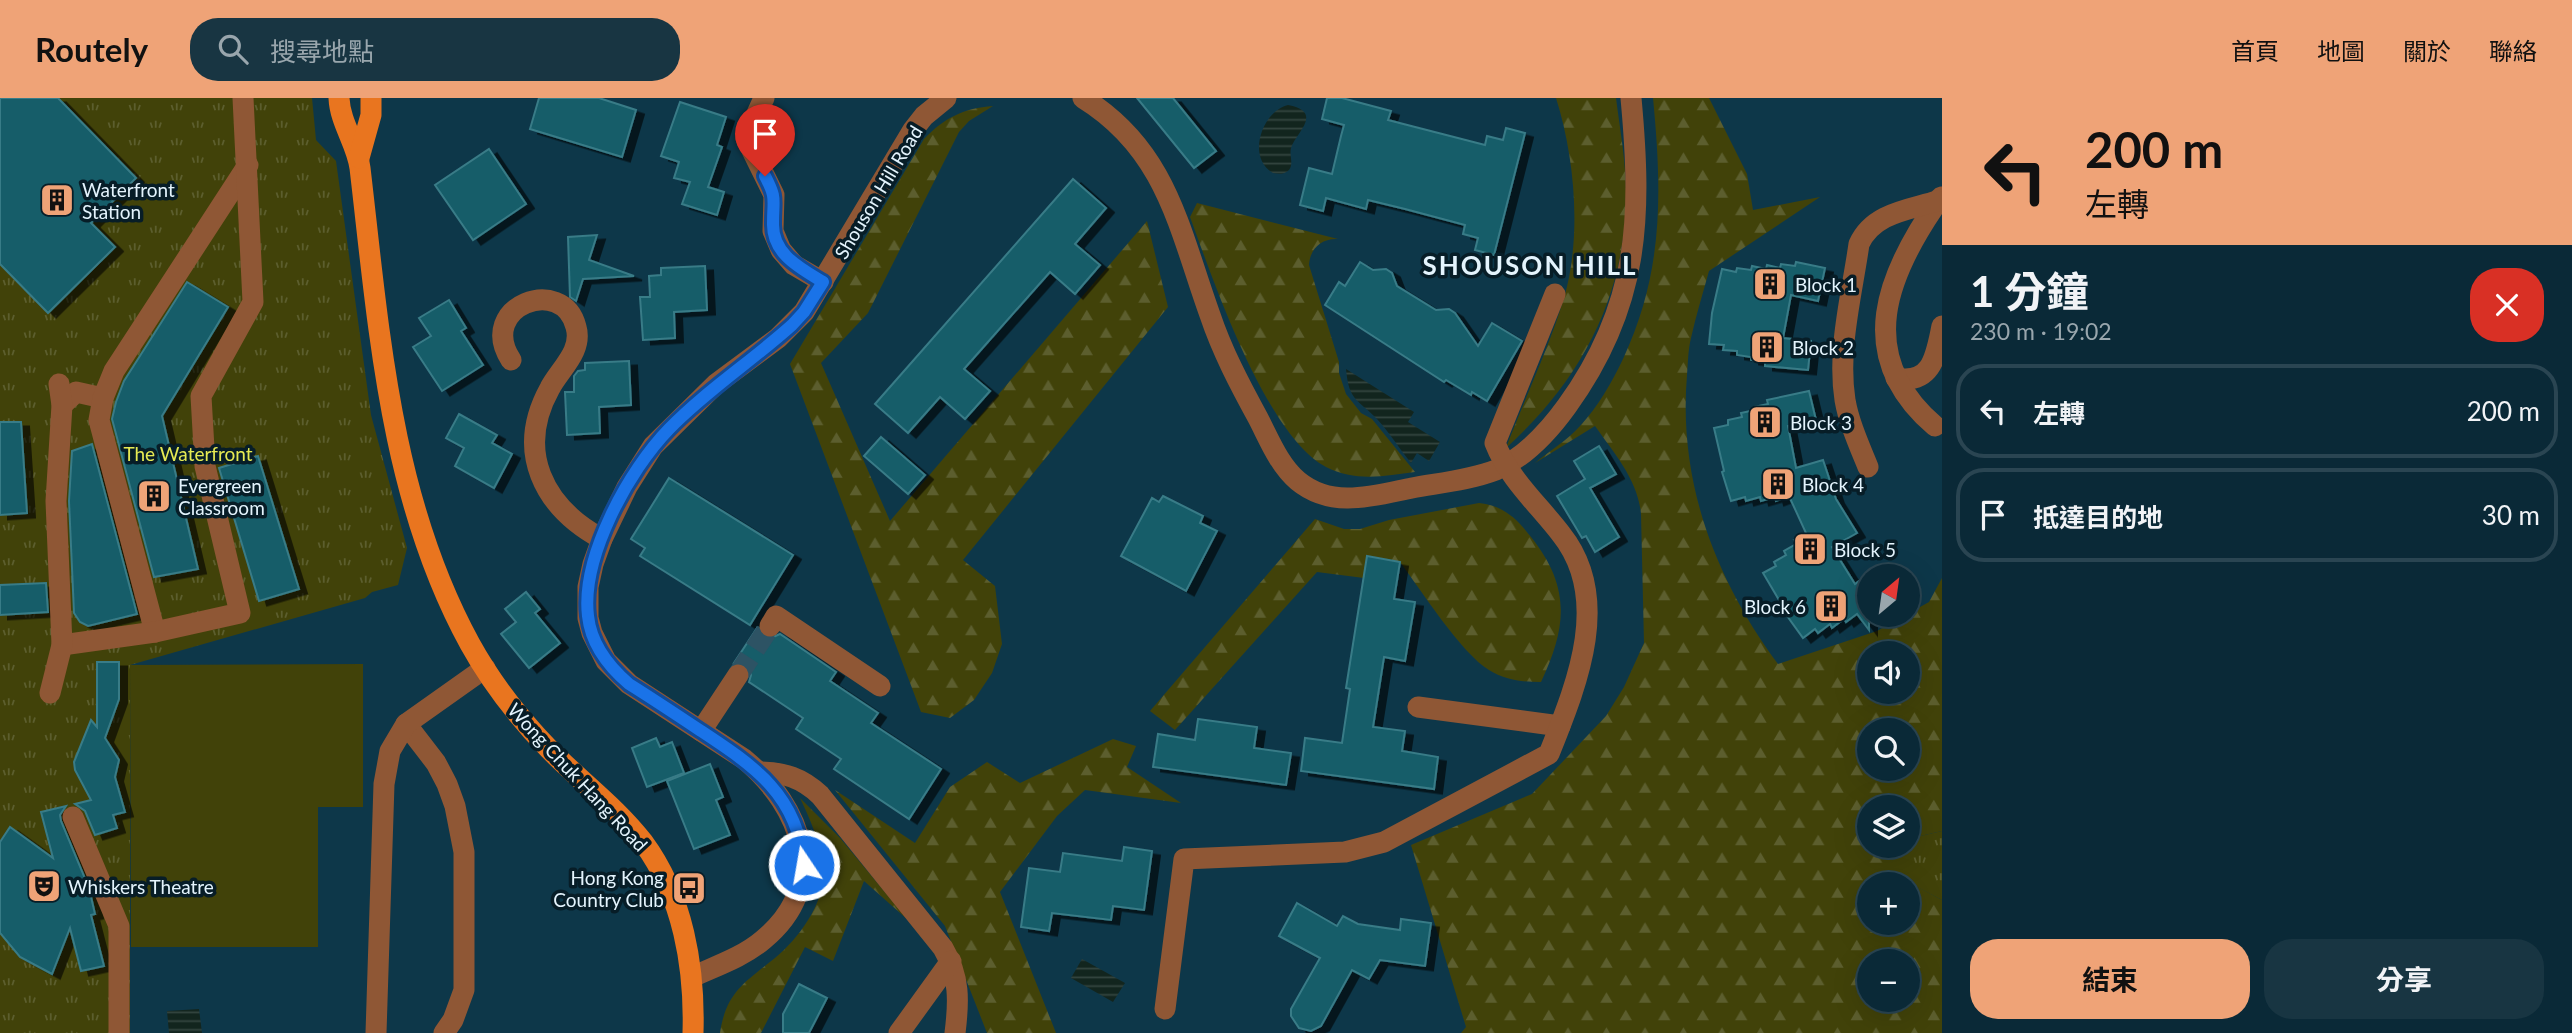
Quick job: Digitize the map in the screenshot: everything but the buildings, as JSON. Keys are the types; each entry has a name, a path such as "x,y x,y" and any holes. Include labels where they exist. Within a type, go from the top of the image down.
{"main road":[{"name":"Wong Chuk Hang Road","path":"339,98 340,109 359,158 383,365 394,429 407,482 440,578 455,616 485,668 525,723 618,814 656,862 671,896 687,947 693,986 693,1033"},
{"name":"Wong Chuk Hang Road","path":"359,158 371,115 371,98"}],"street":[{"path":"62,645 155,632 240,613 205,466 201,396 253,302 243,98"},
{"path":"764,98 746,138 775,195 772,221 776,241 786,258 823,282"},
{"name":"Shouson Hill Road","path":"693,986 750,950 784,918 800,889 804,865 798,835 784,804 760,772 629,684 611,667 598,648 588,618 587,603 593,564 626,487 653,446 716,384 792,325 804,312 912,130 946,98"},
{"path":"1083,98 1120,124 1160,178 1224,352 1287,470 1299,481 1326,496 1357,499 1476,476 1504,466 1527,450 1575,395 1597,360 1621,303 1629,274 1637,209 1631,98"},
{"path":"155,632 99,420 103,398 114,371 248,164"},
{"path":"1935,426 1919,412 1896,377 1885,342 1886,305 1910,248 1940,198"},
{"path":"1868,467 1850,422 1843,381 1843,357 1859,244 1876,221 1940,198"},
{"path":"1165,1009 1184,859 1345,852 1384,842 1549,754 1581,658 1588,612 1587,592 1583,571 1575,553 1504,466 1495,443 1555,294"},
{"path":"511,360 506,352 503,332 505,323 517,307 539,299 550,300 570,313 576,323 576,346 542,402 536,420 535,457 546,489 556,504 569,518 602,539"},
{"path":"1896,377 1912,378 1926,371 1935,357 1942,326"},
{"path":"50,693 62,645 56,501 60,394 76,393 103,398"},
{"path":"770,626 776,617 880,686"},
{"path":"376,1033 386,767 393,744 406,724 485,668"},
{"path":"701,731 738,675"},
{"path":"1418,707 1560,726"},
{"path":"406,724 436,763 447,784 455,806 464,852 464,990 456,1013 444,1033"},
{"path":"760,772 775,772 802,780 820,795 943,948 951,961 958,986 956,1033"},
{"path":"73,817 119,926 119,1033"},
{"path":"899,1033 951,961"}],"green space":[{"name":"The Waterfront","path":"0,98 312,98 316,140 336,161 371,415 407,548 398,585 372,592 365,598 130,665 130,1033 0,1033"},
{"path":"1556,98 1616,98 1626,182 1624,232 1618,268 1608,302 1594,334 1556,395 1506,448 1551,336 1570,274 1574,224 1572,172"},
{"path":"1653,98 1709,98 1747,174 1753,210 1820,197 1709,271 1689,347 1686,414 1689,453 1695,491 1719,563 1736,598 1778,664 1884,627 1920,627 1920,607 1929,602 1942,578 1942,831 1920,836 1920,795 1857,795 1857,858 1895,858 1884,869 1890,872 1857,872 1857,935 1920,935 1920,888 1942,900 1942,1033 1461,1033 1466,1027 1411,845 1532,794 1606,716 1624,687 1644,643 1641,514 1635,490 1624,467 1595,426 1535,463 1580,426 1593,411 1619,368 1636,326 1653,263 1657,231 1658,166"},
{"path":"993,106 969,121 959,132 868,313 821,363 890,521 1147,221 1168,307 963,560 995,586 1002,644 992,673 974,700 950,718 921,712 790,364 924,139 955,115"},
{"path":"1197,203 1338,239 1327,240 1318,245 1309,265 1339,362 1339,373 1346,394 1361,413 1372,419 1415,472 1370,477 1337,472 1326,467 1304,449 1282,423 1262,391 1227,316 1190,217"},
{"path":"1479,503 1496,507 1515,519 1544,555 1559,590 1560,625 1550,662 1541,682 1514,680 1489,670 1454,636 1400,562 1367,556 1364,578 1317,572 1175,730 1150,711 1315,519 1344,529 1360,529 1389,520"},
{"path":"363,664 363,807 318,807 318,947 131,947 130,665"},
{"path":"1113,739 1136,746 1127,767 1181,803 1085,790 1057,816 1000,892 1056,1033 987,1033 945,926 835,790 915,843 950,787 987,762 1020,783"},
{"path":"800,798 840,838 908,920 864,881 833,961 805,947 761,1033 720,1033 727,1007 738,989 794,939 817,904 823,878 822,856"},
{"path":"1942,831 1942,900 1920,888 1920,872 1889,872 1883,869 1894,858 1920,858 1920,836"}],"shaded area":[{"path":"1288,105 1305,113 1305,124 1291,148 1289,170 1273,173 1260,157 1261,136 1271,116"},
{"path":"1346,369 1414,412 1408,422 1440,442 1429,461 1417,453 1411,463 1381,424 1352,394"},
{"path":"1082,959 1125,983 1113,1002 1071,978"},
{"path":"199,1009 202,1033 169,1033 167,1011"}],"tunnel":[{"path":"738,675 770,626"}],"place":[{"name":"Waterfront Station","path":"57,200"},
{"name":"Block 1","path":"1770,284"},
{"name":"Block 2","path":"1767,347"},
{"name":"Block 3","path":"1765,422"},
{"name":"Block 4","path":"1778,484"},
{"name":"Evergreen Classroom","path":"154,496"},
{"name":"Block 5","path":"1810,549"},
{"name":"Block 6","path":"1831,606"},
{"name":"Whiskers Theatre","path":"44,886"},
{"name":"Hong Kong Country Club","path":"689,888"}],"district":[{"name":"SHOUSON HILL","path":"1530,265"}],"route":[{"path":"765,176 775,195 772,221 780,250 794,265 823,282 804,312 792,325 716,384 669,429 640,463 602,539 593,564 587,603 588,618 598,648 617,673 629,684 744,759 773,787 793,823 804,865"}]}
